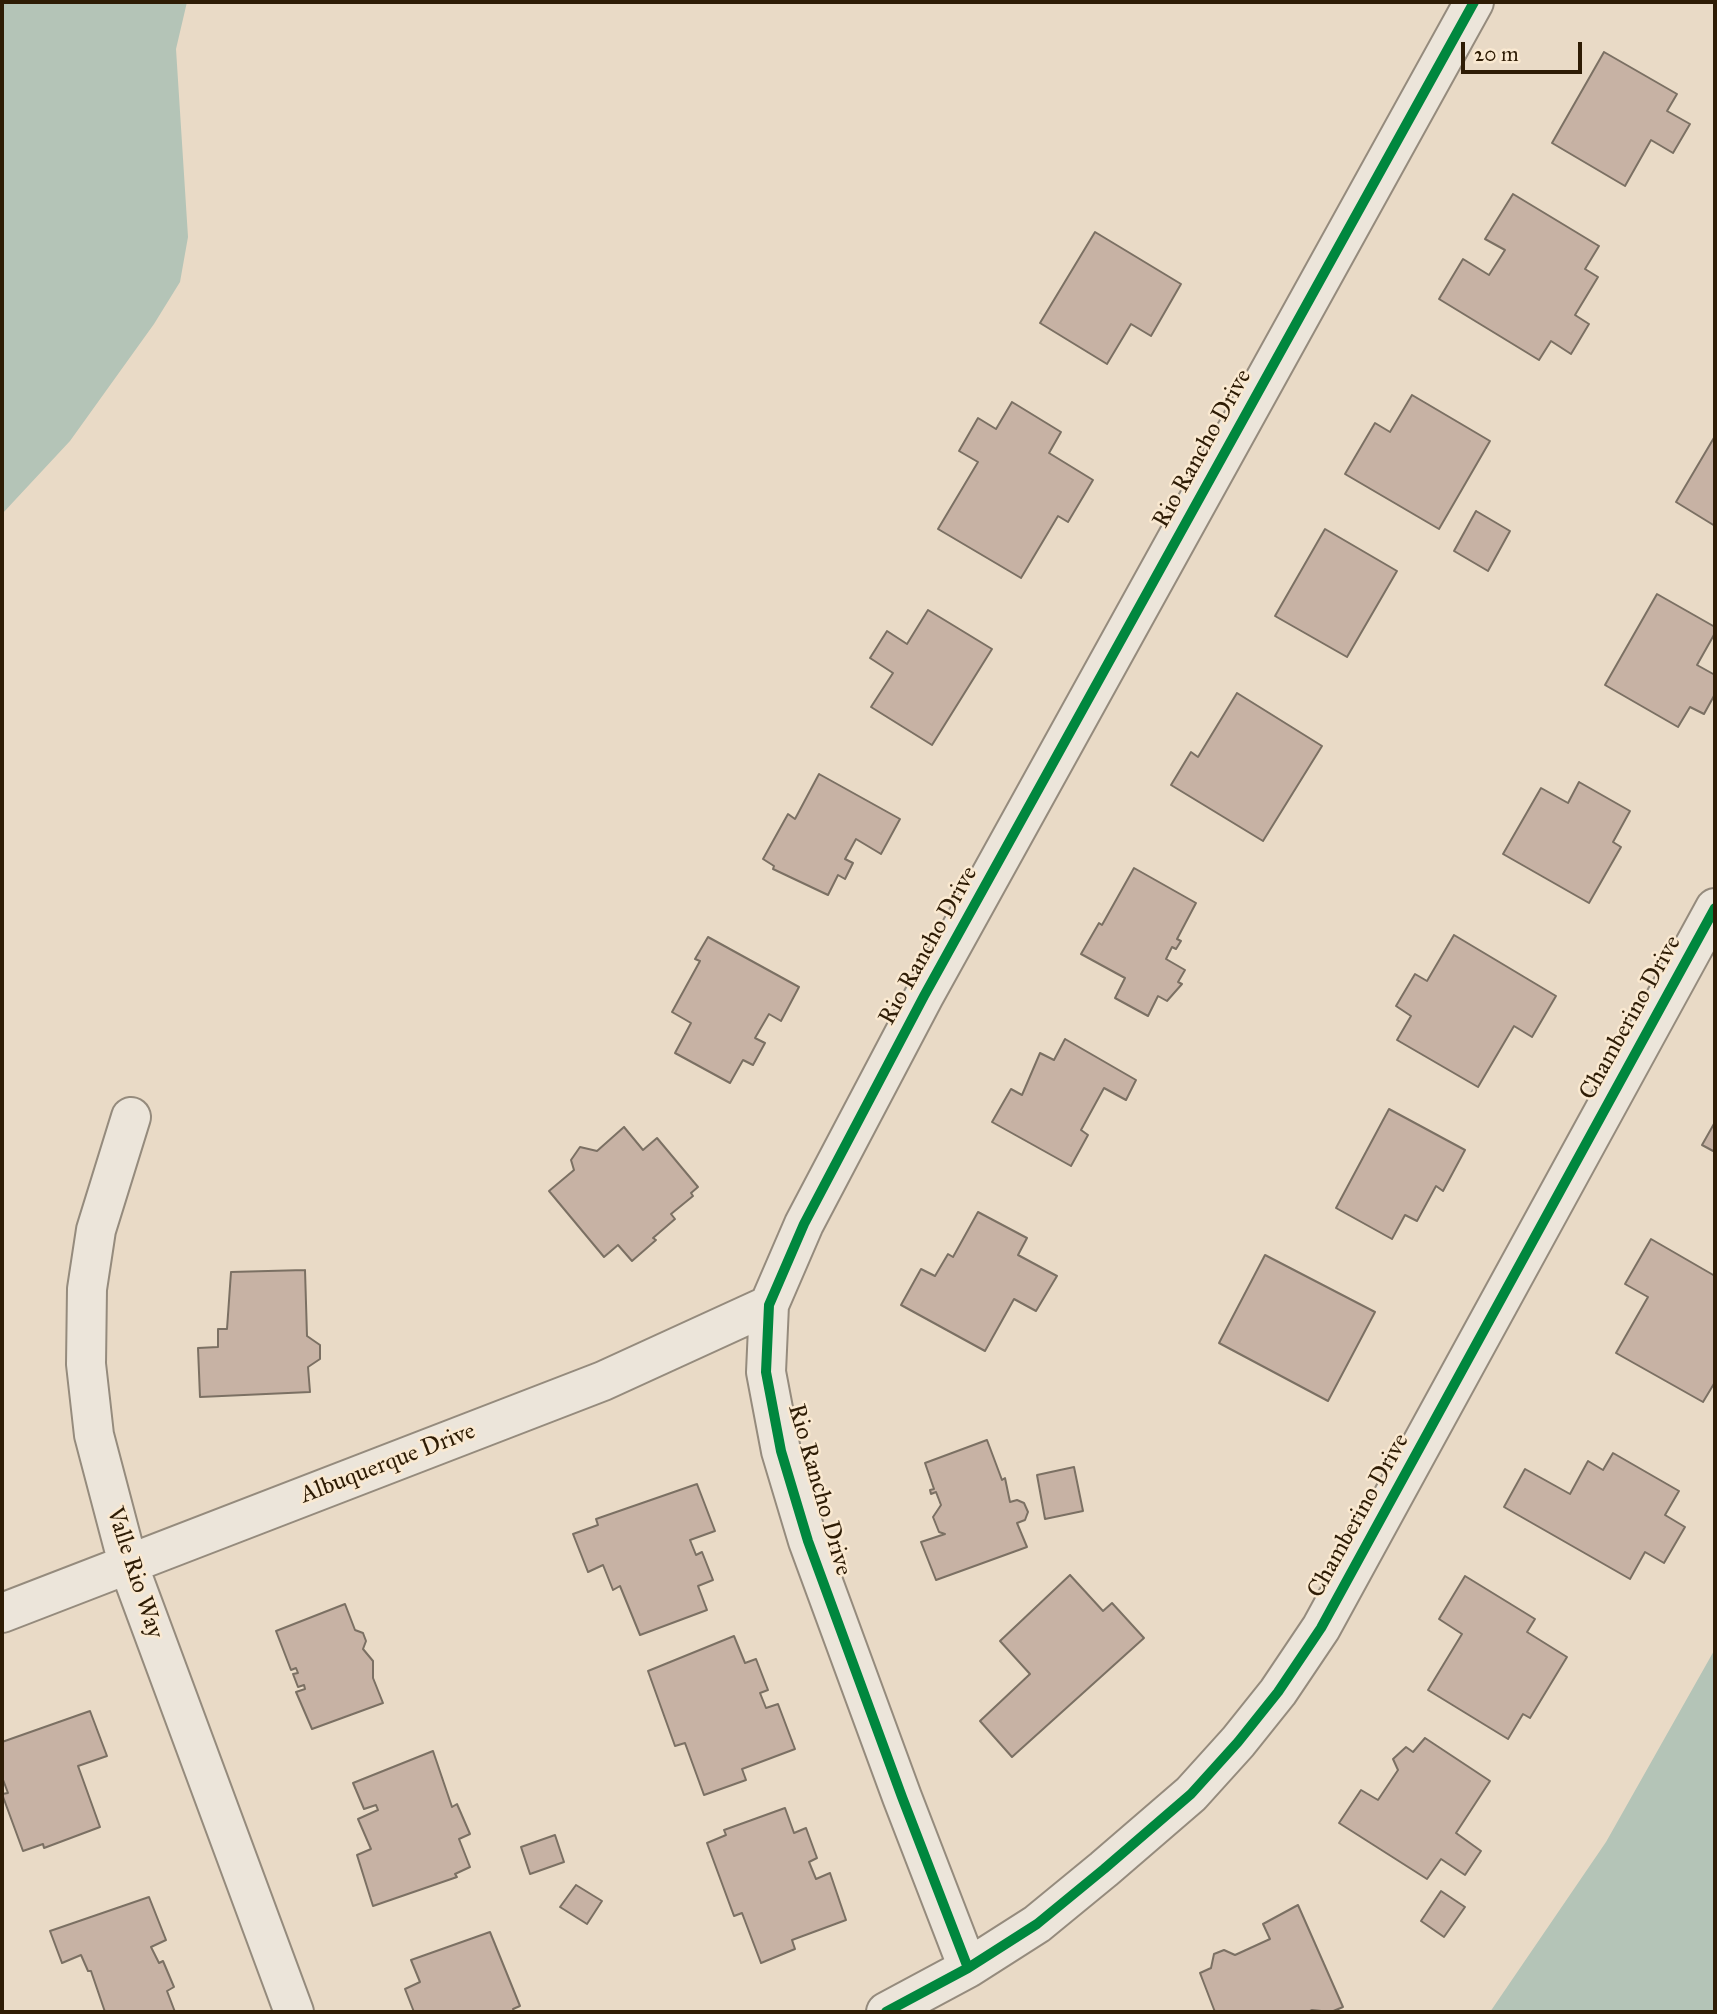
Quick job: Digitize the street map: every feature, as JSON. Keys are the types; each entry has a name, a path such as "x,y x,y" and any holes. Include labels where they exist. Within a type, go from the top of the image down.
{"street":[{"name":"Rio Rancho Drive","path":"968,1968 813,1554 781,1451 766,1373 769,1305 804,1224 924,996 1474,2"},
{"name":"Chamberino Drive","path":"886,2012 968,1968 1037,1924 1191,1794 1278,1692 1321,1628 1715,908"},
{"name":"Valle Rio Way","path":"131,1117 96,1230 87,1290 86,1364 94,1435 128,1564 294,2012"},
{"name":"Albuquerque Drive","path":"2,1613 603,1381 769,1305"}],"shaded area":[{"path":"2,2 187,2 176,49 188,237 180,282 154,324 70,441 2,514"},
{"path":"1715,1649 1715,2012 1490,2012 1606,1842"}],"building":[{"path":"1604,52 1677,94 1667,111 1690,124 1673,153 1651,140 1625,186 1552,143"},
{"path":"1513,194 1599,246 1585,269 1598,277 1575,315 1589,324 1571,354 1551,341 1539,360 1439,299 1463,259 1489,275 1505,250 1485,239"},
{"path":"1095,232 1181,284 1151,336 1131,324 1107,364 1040,323"},
{"path":"1412,395 1490,441 1439,529 1345,474 1375,423 1390,432"},
{"path":"1012,402 1061,432 1049,453 1093,480 1068,522 1058,516 1021,578 938,529 978,462 959,451 978,418 996,429"},
{"path":"1715,436 1715,526 1676,502"},
{"path":"1476,511 1510,531 1488,571 1454,551"},
{"path":"1325,529 1397,571 1347,657 1275,616"},
{"path":"1657,594 1715,627 1715,633 1697,665 1715,675 1715,694 1704,714 1690,707 1678,727 1605,685"},
{"path":"928,610 992,649 932,745 871,707 893,673 870,658 887,631 907,644"},
{"path":"1237,693 1322,746 1263,841 1171,785 1191,752 1198,757"},
{"path":"819,774 900,819 881,854 856,839 845,859 853,863 845,879 838,875 828,895 773,869 774,866 763,859 788,814 795,819"},
{"path":"1579,782 1630,811 1613,842 1621,847 1589,903 1503,854 1541,788 1568,803"},
{"path":"1134,868 1196,903 1177,939 1181,941 1176,949 1172,947 1166,959 1185,970 1178,982 1182,984 1167,1001 1158,996 1148,1016 1115,998 1125,978 1081,954 1099,923 1102,925"},
{"path":"1454,935 1556,996 1532,1037 1514,1026 1478,1087 1397,1040 1411,1016 1396,1006 1415,974 1427,981"},
{"path":"708,937 799,987 781,1021 769,1014 755,1038 765,1043 753,1065 743,1060 730,1083 675,1053 691,1023 672,1012 700,961 695,959"},
{"path":"1065,1039 1136,1080 1126,1100 1104,1088 1081,1130 1088,1135 1071,1166 992,1122 1011,1089 1022,1095 1040,1053 1054,1060"},
{"path":"1389,1109 1465,1150 1443,1191 1436,1186 1417,1221 1405,1215 1392,1239 1336,1208"},
{"path":"1715,1122 1715,1152 1702,1145"},
{"path":"624,1127 643,1150 657,1138 698,1187 691,1193 693,1196 671,1214 675,1219 632,1261 618,1245 604,1257 549,1191 574,1170 571,1160 580,1147 597,1151"},
{"path":"978,1212 1027,1238 1018,1255 1057,1276 1036,1311 1014,1299 985,1351 901,1305 921,1269 935,1276 948,1254 953,1257"},
{"path":"1651,1239 1715,1276 1715,1382 1703,1402 1616,1353 1648,1297 1625,1284"},
{"path":"1265,1255 1375,1312 1328,1401 1219,1343"},
{"path":"305,1270 307,1336 320,1345 320,1359 308,1367 310,1392 200,1397 198,1348 218,1347 218,1329 227,1329 231,1272"},
{"path":"987,1440 1002,1480 1005,1478 1010,1502 1017,1500 1024,1503 1028,1512 1025,1520 1017,1523 1027,1547 936,1580 921,1542 945,1534 939,1532 933,1517 941,1505 936,1492 931,1494 930,1490 934,1489 925,1463"},
{"path":"1613,1453 1679,1491 1665,1515 1685,1527 1664,1563 1645,1552 1630,1579 1504,1507 1525,1469 1570,1494 1588,1461 1603,1470"},
{"path":"1074,1467 1083,1511 1045,1519 1037,1475"},
{"path":"697,1484 715,1531 690,1540 696,1555 702,1552 713,1580 698,1586 707,1610 640,1635 620,1586 613,1590 603,1565 588,1572 573,1534 598,1525 596,1519"},
{"path":"1070,1575 1103,1611 1112,1603 1144,1638 1012,1757 980,1721 1030,1674 1000,1641"},
{"path":"1465,1576 1535,1619 1527,1632 1567,1657 1530,1718 1523,1714 1508,1739 1428,1690 1462,1634 1439,1619"},
{"path":"345,1604 355,1630 363,1633 366,1641 363,1649 373,1661 373,1678 383,1703 312,1729 296,1692 305,1689 304,1685 298,1687 293,1674 298,1673 296,1668 291,1670 276,1631"},
{"path":"734,1636 745,1663 756,1659 768,1690 760,1693 766,1708 778,1704 795,1749 742,1769 746,1780 704,1795 685,1743 675,1746 648,1671"},
{"path":"90,1711 107,1756 78,1766 100,1827 44,1848 43,1844 23,1851 2,1794 8,1793 2,1777 2,1742"},
{"path":"1425,1738 1490,1781 1456,1833 1481,1851 1465,1875 1441,1859 1427,1879 1339,1823 1361,1790 1378,1800 1398,1770 1393,1759 1406,1747 1413,1752"},
{"path":"433,1751 452,1807 457,1804 470,1834 459,1839 470,1867 455,1874 457,1877 373,1906 357,1855 371,1849 358,1819 378,1810 376,1805 364,1809 353,1783"},
{"path":"785,1808 794,1833 806,1828 817,1858 809,1862 816,1879 830,1873 846,1920 792,1940 795,1949 761,1963 742,1913 734,1916 707,1843 726,1835 724,1830"},
{"path":"555,1835 564,1862 530,1874 521,1847"},
{"path":"576,1885 602,1901 587,1924 560,1907"},
{"path":"1441,1891 1465,1907 1444,1937 1421,1921"},
{"path":"149,1897 166,1940 151,1947 159,1963 163,1961 174,1987 167,1991 175,2012 105,2012 91,1971 88,1971 81,1955 62,1963 50,1931"},
{"path":"1298,1905 1343,2007 1331,2012 1215,2012 1200,1973 1211,1968 1214,1954 1224,1950 1235,1955 1270,1939 1263,1924"},
{"path":"490,1932 520,2006 513,2009 514,2012 414,2012 405,1989 420,1982 411,1960"}],"cycle path":[{"path":"968,1968 808,1541 781,1451 766,1372 769,1305 804,1224 924,996 1474,2"},
{"path":"886,2012 968,1968 1037,1924 1191,1794 1278,1692 1321,1628 1715,908"}]}
